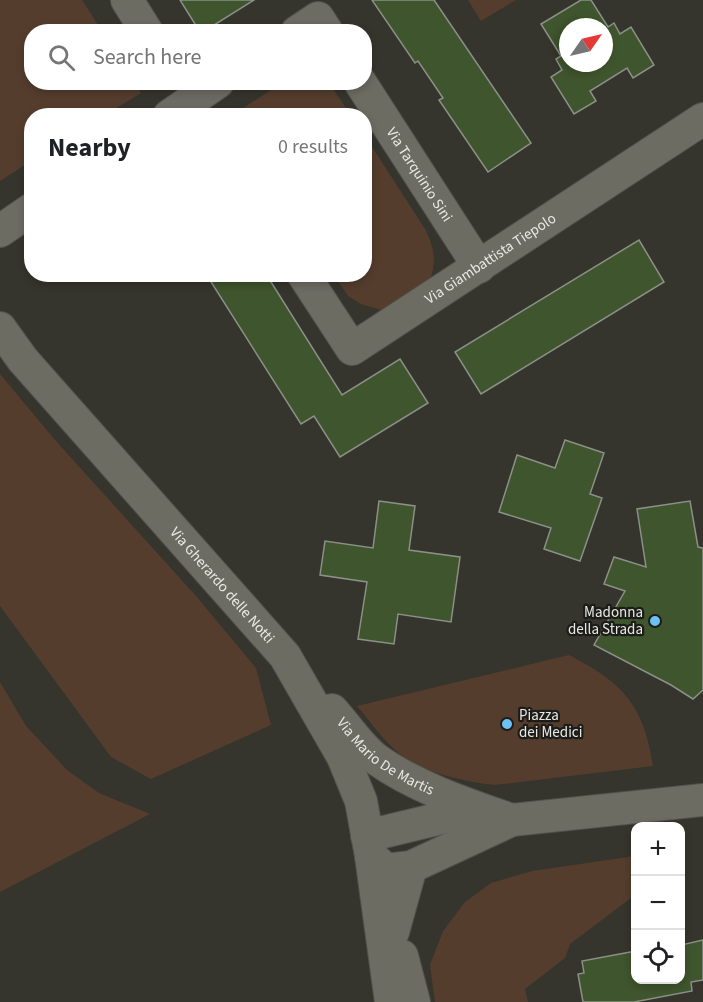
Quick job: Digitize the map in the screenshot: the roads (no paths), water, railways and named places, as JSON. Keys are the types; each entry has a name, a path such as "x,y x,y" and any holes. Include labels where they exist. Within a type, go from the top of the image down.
{"street":[{"path":"127,0 142,24"},
{"path":"309,24 318,18 322,24"},
{"path":"185,104 206,90"},
{"name":"Via Tarquinio Sini","path":"365,90 479,267"},
{"name":"Via Giambattista Tiepolo","path":"308,282 352,350 703,119"},
{"path":"0,231 24,214"},
{"name":"Via Gherardo delle Notti","path":"0,328 23,360 285,656 344,757 361,801 391,1002"},
{"name":"Via Mario De Martis","path":"285,656 374,757 408,779 512,820"},
{"name":"Via Mario De Martis","path":"371,858 386,870 411,867 512,820 703,800"},
{"path":"371,858 479,808"},
{"name":"Via Gherardo delle Notti","path":"371,858 408,974 414,1002"},
{"path":"393,932 411,867"}],"place":[{"name":"Madonna della Strada","path":"655,621"},
{"name":"Piazza dei Medici","path":"507,724"}]}
